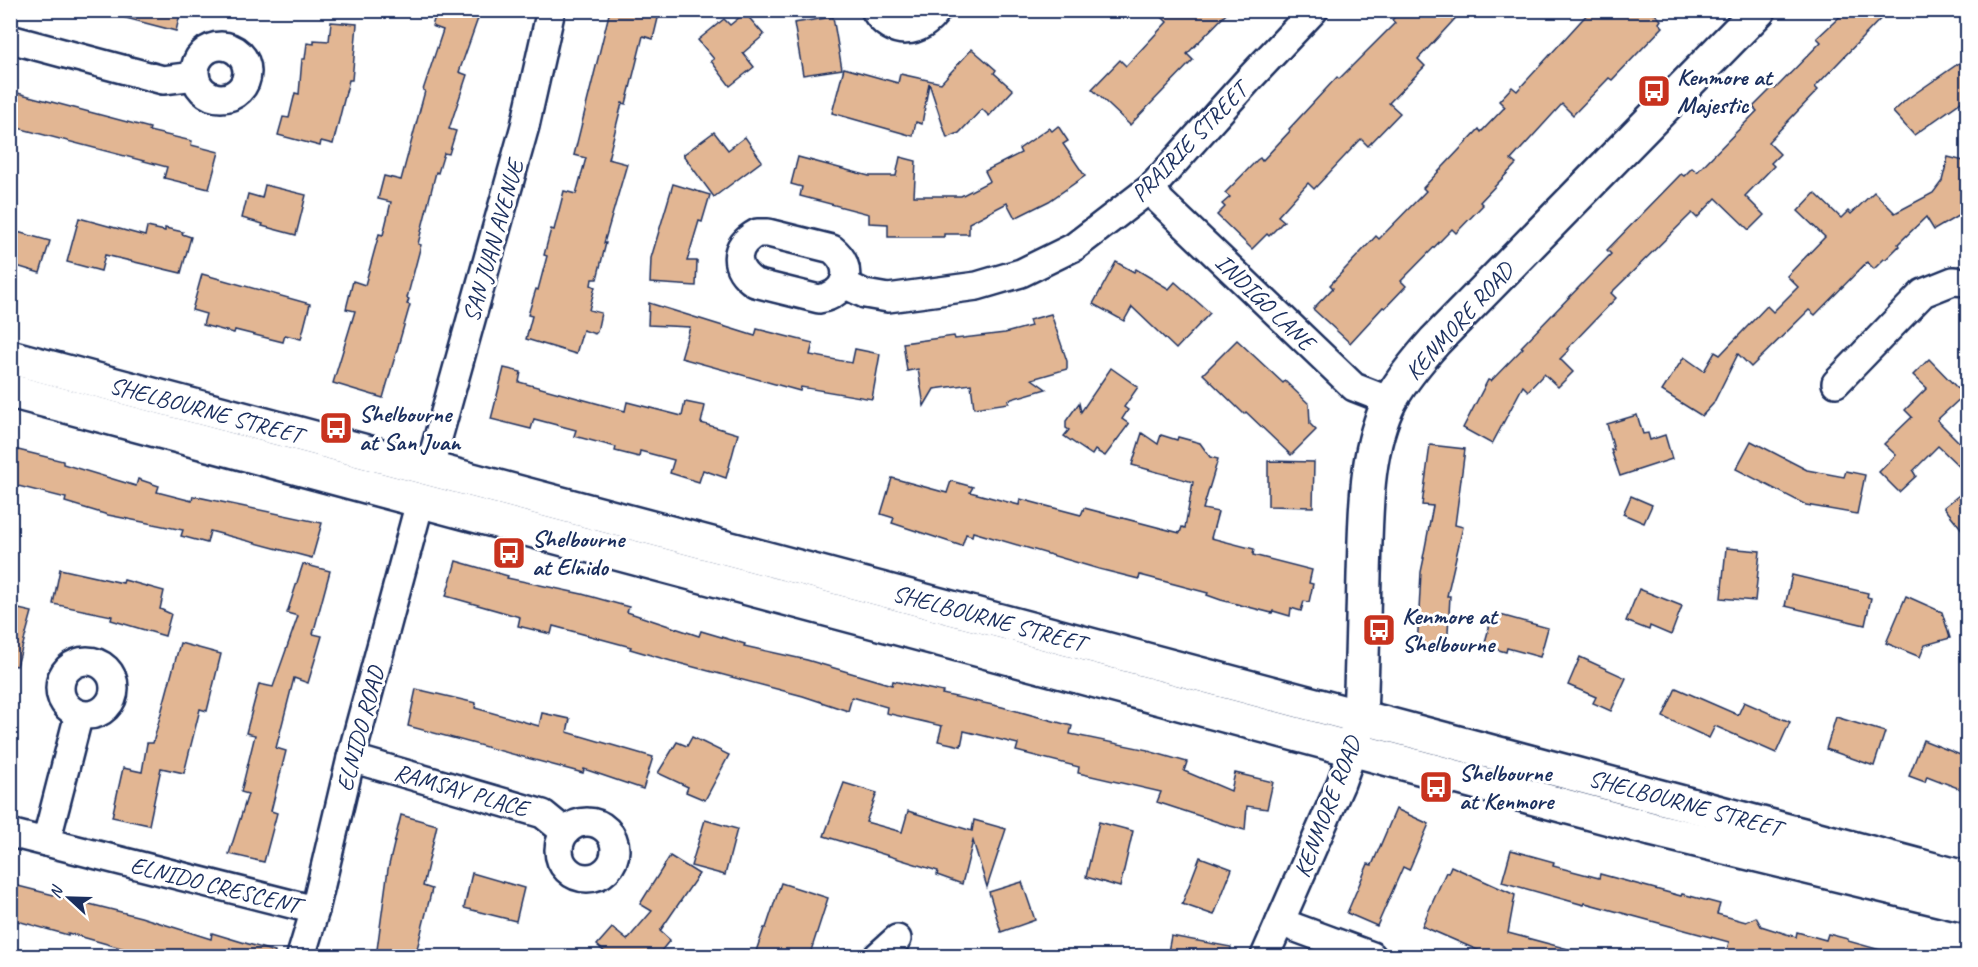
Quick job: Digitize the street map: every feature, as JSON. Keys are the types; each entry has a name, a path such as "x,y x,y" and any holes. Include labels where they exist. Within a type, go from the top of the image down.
{"main road":[{"name":"KENMORE ROAD","path":"1353,750 1360,717 1366,509 1370,470 1377,436 1390,401 1411,368 1435,341 1745,15"},
{"name":"SHELBOURNE STREET","path":"10,357 1968,879"},
{"name":"SHELBOURNE STREET","path":"10,391 1651,829 1968,906"},
{"path":"420,502 429,470"}],"street":[{"name":"SAN JUAN AVENUE","path":"429,470 525,126 551,10"},
{"path":"875,10 879,18 888,25 910,30 921,27 931,20 937,10"},
{"name":"PRAIRIE STREET","path":"844,284 865,294 888,298 977,286 1021,273 1074,247 1152,187 1314,10"},
{"path":"10,39 163,80 195,76"},
{"name":"INDIGO LANE","path":"1152,187 1160,201 1354,387 1390,401"},
{"path":"1836,383 1923,293 1953,281 1968,282"},
{"name":"ELNIDO ROAD","path":"301,957 315,910 351,758 420,502"},
{"path":"46,842 79,714"},
{"name":"KENMORE ROAD","path":"1265,957 1341,783 1353,750"},
{"name":"RAMSAY PLACE","path":"351,758 543,814 565,832"},
{"name":"ELNIDO CRESCENT","path":"10,833 315,910"},
{"path":"1280,922 1372,957"}],"building":[{"path":"123,10 181,10 176,31 122,17"},
{"path":"437,10 481,10 459,72 467,75 449,129 456,131 449,154 444,153 438,173 436,172 407,298 409,299 407,304 410,305 383,398 333,383 355,311 346,309 353,281 365,285 379,234 383,235 391,202 378,199 384,176 401,180 425,91 423,90 443,30 432,26"},
{"path":"610,10 660,10 653,39 643,36 626,104 622,103 608,159 627,164 604,243 606,243 597,279 592,279 591,285 595,287 589,310 601,313 597,332 595,334 583,330 576,354 526,339 532,316 528,315 536,289 538,290 547,256 544,255 551,229 554,230 564,191 576,194 586,158 574,155"},
{"path":"1155,10 1230,10 1187,54 1193,60 1130,125 1092,89 1120,60 1126,66 1167,22"},
{"path":"1401,10 1463,10 1418,59 1425,66 1389,103 1400,113 1368,146 1361,139 1314,189 1308,183 1278,216 1284,221 1252,249 1217,215 1225,207 1222,204 1230,197 1225,193 1257,160 1260,158 1262,161 1337,77 1339,79 1395,23 1392,20"},
{"path":"1591,10 1651,10 1661,20 1659,23 1663,27 1612,80 1609,78 1573,115 1562,104 1511,160 1516,164 1480,202 1483,205 1456,233 1452,229 1401,281 1406,286 1350,343 1313,309 1333,288 1330,285 1376,236 1379,239 1426,191 1423,188 1479,129 1481,132 1505,107 1499,101 1512,87 1517,91"},
{"path":"1847,10 1889,10 1815,87 1818,90 1768,142 1780,154 1771,163 1774,166 1745,196 1764,215 1749,230 1716,198 1697,218 1692,213 1611,293 1616,298 1567,349 1569,350 1560,359 1573,372 1558,387 1544,374 1528,391 1523,386 1492,444 1463,428 1488,380 1491,381 1611,254 1607,250 1681,174 1684,176 1692,168 1697,172 1757,111 1753,107 1773,87 1775,89 1821,42 1817,38"},
{"path":"745,13 764,35 743,53 754,67 730,86 711,61 714,59 698,40 724,19 730,25"},
{"path":"833,17 842,69 803,75 794,23"},
{"path":"331,22 357,24 352,80 349,80 333,144 321,141 320,146 278,135 283,117 289,118 295,93 299,94 302,59 305,59 307,43 314,44 314,40 329,41"},
{"path":"972,49 996,70 994,73 1013,90 989,116 982,109 959,133 947,138 929,83 922,124 916,122 913,136 832,113 844,68 898,83 900,74 941,83"},
{"path":"1968,57 1968,97 1914,135 1893,112 1907,99"},
{"path":"10,91 150,128 149,131 192,141 191,145 219,152 209,189 164,178 167,167 10,126"},
{"path":"1058,126 1068,141 1063,144 1085,176 1049,201 1015,218 1007,203 969,223 969,234 944,234 944,237 888,237 888,224 869,223 869,214 800,196 802,187 791,184 798,157 869,176 896,176 900,157 916,161 914,196 961,196 990,181 985,171 1021,153 1019,149 1049,128 1052,131"},
{"path":"714,132 728,150 745,137 762,161 714,197 683,155"},
{"path":"1948,157 1968,162 1968,210 1934,230 1926,217 1886,259 1874,269 1867,262 1815,315 1809,310 1751,367 1738,354 1713,404 1702,416 1662,391 1684,357 1704,371 1715,352 1720,355 1767,306 1773,312 1798,287 1787,276 1825,237 1798,211 1815,193 1841,218 1848,211 1851,214 1874,192 1895,213 1933,193 1942,181"},
{"path":"673,184 710,195 702,222 699,221 687,261 697,261 696,286 650,283 651,258"},
{"path":"265,185 306,195 296,235 242,218 248,194 262,198"},
{"path":"79,218 145,236 147,227 183,232 182,234 191,237 181,273 105,255 101,271 67,262"},
{"path":"10,230 50,241 40,273 10,264"},
{"path":"1116,262 1134,272 1136,269 1169,289 1175,282 1210,313 1176,349 1132,307 1124,321 1093,304"},
{"path":"202,274 310,304 301,339 285,335 283,342 203,325 206,314 192,310"},
{"path":"649,303 755,336 757,329 813,343 810,355 852,363 855,349 880,354 872,399 801,387 800,391 681,358 690,327 648,325"},
{"path":"1051,314 1067,361 1067,369 1032,379 1046,389 1008,400 1009,403 974,408 971,384 934,389 924,406 918,369 907,371 903,343 954,336 955,339 1005,333 1031,326 1029,320"},
{"path":"1237,340 1309,404 1310,424 1316,430 1291,455 1203,374"},
{"path":"1929,359 1964,395 1937,420 1968,451 1968,475 1938,446 1913,471 1916,476 1899,492 1879,472 1896,455 1884,444 1912,417 1905,410 1927,388 1913,375"},
{"path":"504,368 521,372 519,382 625,411 627,402 682,416 685,402 705,406 701,423 738,434 726,478 703,470 699,482 670,473 674,460 640,451 639,457 615,451 616,447 574,436 576,430 534,419 531,429 491,419"},
{"path":"1111,368 1138,387 1124,407 1128,410 1122,419 1129,424 1105,456 1095,450 1092,455 1064,436 1069,430 1066,428 1066,421 1079,403 1081,412"},
{"path":"1637,415 1643,434 1648,433 1650,440 1665,435 1672,459 1620,476 1611,450 1614,450 1607,424"},
{"path":"1142,433 1158,444 1161,435 1200,443 1210,457 1218,459 1203,509 1218,512 1211,538 1254,549 1253,555 1312,570 1309,583 1313,584 1309,602 1304,601 1301,611 1291,608 1290,616 1273,611 1272,613 1140,575 1139,579 1099,569 973,532 972,536 966,534 962,546 892,523 894,518 881,514 892,478 947,493 951,481 973,487 970,492 1019,505 1020,499 1081,515 1084,508 1180,533 1182,527 1185,528 1193,482 1132,465"},
{"path":"1751,441 1807,470 1844,477 1846,471 1865,475 1857,514 1806,505 1736,469"},
{"path":"1430,445 1465,449 1455,525 1463,527 1447,596 1450,596 1447,651 1417,649 1421,572 1433,506 1422,505"},
{"path":"14,449 63,461 63,464 136,486 138,479 159,486 157,492 192,501 193,496 322,523 312,558 210,531 207,543 181,536 183,530 108,515 65,502 66,498 10,484 10,465"},
{"path":"1268,461 1314,462 1313,507 1268,506"},
{"path":"1968,488 1968,537 1944,507"},
{"path":"1631,496 1652,505 1644,523 1623,514"},
{"path":"1726,548 1760,551 1755,601 1721,598"},
{"path":"456,561 508,576 507,578 629,607 627,612 699,636 701,631 745,644 744,646 807,660 892,685 893,681 943,692 942,694 1072,726 1070,734 1148,750 1187,762 1184,771 1231,791 1235,773 1273,782 1267,809 1247,806 1245,830 1157,802 1161,792 1078,773 1079,767 1016,751 1018,744 964,731 961,746 938,741 942,726 886,713 887,707 852,697 848,711 803,696 671,661 630,649 631,647 553,626 551,634 518,626 520,617 446,596"},
{"path":"303,564 330,571 313,634 322,636 308,683 294,678 276,748 286,751 271,811 277,813 264,862 229,854 248,794 241,792 255,735 246,733 259,684 273,687 298,616 287,613"},
{"path":"60,569 123,583 124,580 164,591 160,609 171,614 165,636 111,620 112,616 53,604"},
{"path":"1792,575 1868,593 1867,597 1871,598 1865,625 1785,606"},
{"path":"1639,589 1682,606 1671,635 1650,626 1649,630 1626,621"},
{"path":"1906,596 1942,612 1950,638 1925,645 1920,657 1886,643"},
{"path":"10,607 32,612 17,666 10,665"},
{"path":"1493,613 1548,628 1540,657 1507,648 1506,652 1484,646"},
{"path":"180,643 221,654 207,711 200,709 184,773 161,768 149,825 112,817 123,768 142,772 147,743 153,743"},
{"path":"1580,657 1626,678 1611,711 1593,703 1596,697 1568,685"},
{"path":"1676,688 1738,715 1744,702 1790,722 1776,753 1715,726 1709,738 1663,717"},
{"path":"416,689 476,703 475,708 539,726 542,713 570,719 567,732 653,757 643,789 584,769 583,773 408,726"},
{"path":"1836,717 1885,732 1874,766 1826,749"},
{"path":"692,737 729,755 705,800 686,792 688,787 658,773 677,742 687,746"},
{"path":"1923,740 1968,758 1968,792 1927,776 1925,782 1909,776"},
{"path":"844,783 877,793 866,822 902,832 908,811 972,831 974,820 1006,829 987,887 973,841 962,884 937,875 938,871 824,836"},
{"path":"1396,809 1429,824 1409,870 1403,867 1377,926 1347,913 1368,864 1372,865"},
{"path":"401,815 437,825 423,886 432,889 415,957 376,957 388,869"},
{"path":"705,820 737,829 725,875 691,866"},
{"path":"1099,822 1133,831 1120,887 1086,877"},
{"path":"1511,850 1554,862 1553,866 1599,878 1600,874 1720,904 1717,914 1746,922 1756,917 1761,926 1796,937 1797,932 1826,940 1828,934 1848,939 1848,941 1884,951 1884,957 1725,957 1729,942 1502,882"},
{"path":"670,856 699,874 660,931 670,940 656,957 610,957 597,945 612,928 627,940 652,911 640,904"},
{"path":"1200,857 1232,869 1214,915 1182,904"},
{"path":"1451,866 1515,895 1508,933 1572,950 1572,957 1497,957 1422,926 1446,872 1448,873"},
{"path":"472,873 524,888 516,921 464,908"},
{"path":"1022,882 1035,920 1001,932 989,892"},
{"path":"781,883 828,898 809,957 754,957"},
{"path":"10,884 141,917 211,939 212,933 275,952 274,957 153,957 10,919"},
{"path":"1171,936 1231,947 1230,957 1167,957"}],"place":[{"name":"Kenmore at Majestic","path":"1654,91"},
{"name":"Shelbourne at San Juan","path":"336,428"},
{"name":"Shelbourne at Elnido","path":"509,553"},
{"name":"Kenmore at Shelbourne","path":"1379,630"},
{"name":"Shelbourne at Kenmore","path":"1436,787"}]}
